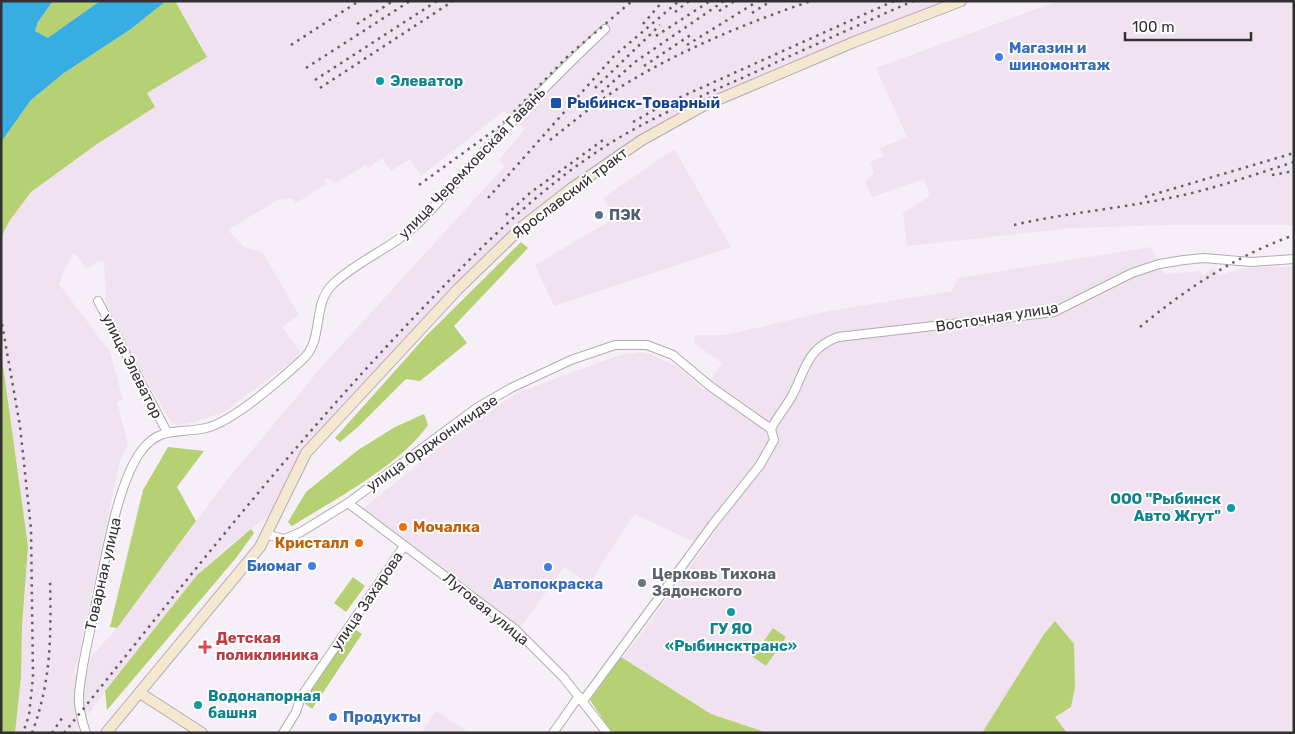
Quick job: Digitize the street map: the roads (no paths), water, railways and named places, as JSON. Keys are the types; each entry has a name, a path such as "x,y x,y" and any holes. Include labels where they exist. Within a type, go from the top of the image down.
{"street":[{"name":"Ярославский тракт","path":"140,693 268,535 288,487 306,453 458,289 501,246 545,208 642,140 704,106 854,42 961,1"},
{"name":"улица Черемховская Гавань","path":"166,432 209,427 229,417 274,384 306,357 314,346 324,296 332,284 398,240 418,223 575,57 605,29"},
{"name":"Восточная улица","path":"771,429 792,396 812,354 823,343 838,337 1054,312 1132,273 1159,264 1204,258 1251,262 1294,259"},
{"name":"улица Элеватор","path":"98,301 166,432"},
{"name":"улица Орджоникидзе","path":"268,535 284,539 301,532 348,503 478,407 512,388 571,360 614,345 648,345 673,355 710,386 771,429"},
{"path":"554,733 760,464 774,440 771,429"},
{"name":"Товарная улица","path":"86,733 79,705 80,687 106,554 131,466 143,448 155,436 166,432"},
{"name":"Луговая улица","path":"348,503 505,620 553,666 581,698 607,733"},
{"name":"улица Захарова","path":"283,733 296,712 301,697 404,546"},
{"path":"106,733 140,693 202,733"}],"water":[{"path":"1,1 53,1 38,22 35,31 48,38 100,1 166,1 131,29 64,73 31,100 1,142"}],"railway":[{"path":"291,45 359,1"},
{"path":"357,24 393,1"},
{"path":"306,68 410,1"},
{"path":"315,80 437,1"},
{"path":"320,88 453,1"},
{"path":"419,185 499,127 569,55 632,1"},
{"path":"643,24 663,1"},
{"path":"488,198 614,56 679,1"},
{"path":"675,12 689,1"},
{"path":"656,36 710,1"},
{"path":"596,97 635,62 724,1"},
{"path":"719,11 735,1"},
{"path":"687,45 758,1"},
{"path":"752,13 771,1"},
{"path":"550,140 604,98 651,69 732,31 811,1"},
{"path":"633,122 663,105 894,1"},
{"path":"64,733 229,528 314,427 451,278 528,205 583,162 612,142 646,123 913,1"},
{"path":"595,88 660,25"},
{"path":"644,66 692,34"},
{"path":"506,215 530,193 603,140"},
{"path":"1145,197 1294,153"},
{"path":"1014,225 1185,195 1294,162"},
{"path":"1272,175 1294,171"},
{"path":"1140,327 1176,299 1213,274 1252,253 1294,235"},
{"path":"2,324 20,426 31,529 33,677 29,715 23,733"},
{"path":"32,733 39,713 47,675 50,637 50,578"},
{"path":"52,733 64,715"}],"place":[{"name":"Магазин и шиномонтаж","path":"999,57"},
{"name":"Элеватор","path":"380,81"},
{"name":"Рыбинск-Товарный","path":"556,103"},
{"name":"ПЭК","path":"599,215"},
{"name":"ООО \"Рыбинск Авто Жгут\"","path":"1231,508"},
{"name":"Мочалка","path":"403,527"},
{"name":"Кристалл","path":"359,543"},
{"name":"Биомаг","path":"312,566"},
{"name":"Автопокраска","path":"548,567"},
{"name":"Церковь Тихона Задонского","path":"642,583"},
{"name":"ГУ ЯО «Рыбинсктранс»","path":"731,612"},
{"name":"Детская поликлиника","path":"205,647"},
{"name":"Водонапорная башня","path":"198,705"},
{"name":"Продукты","path":"333,717"}]}
